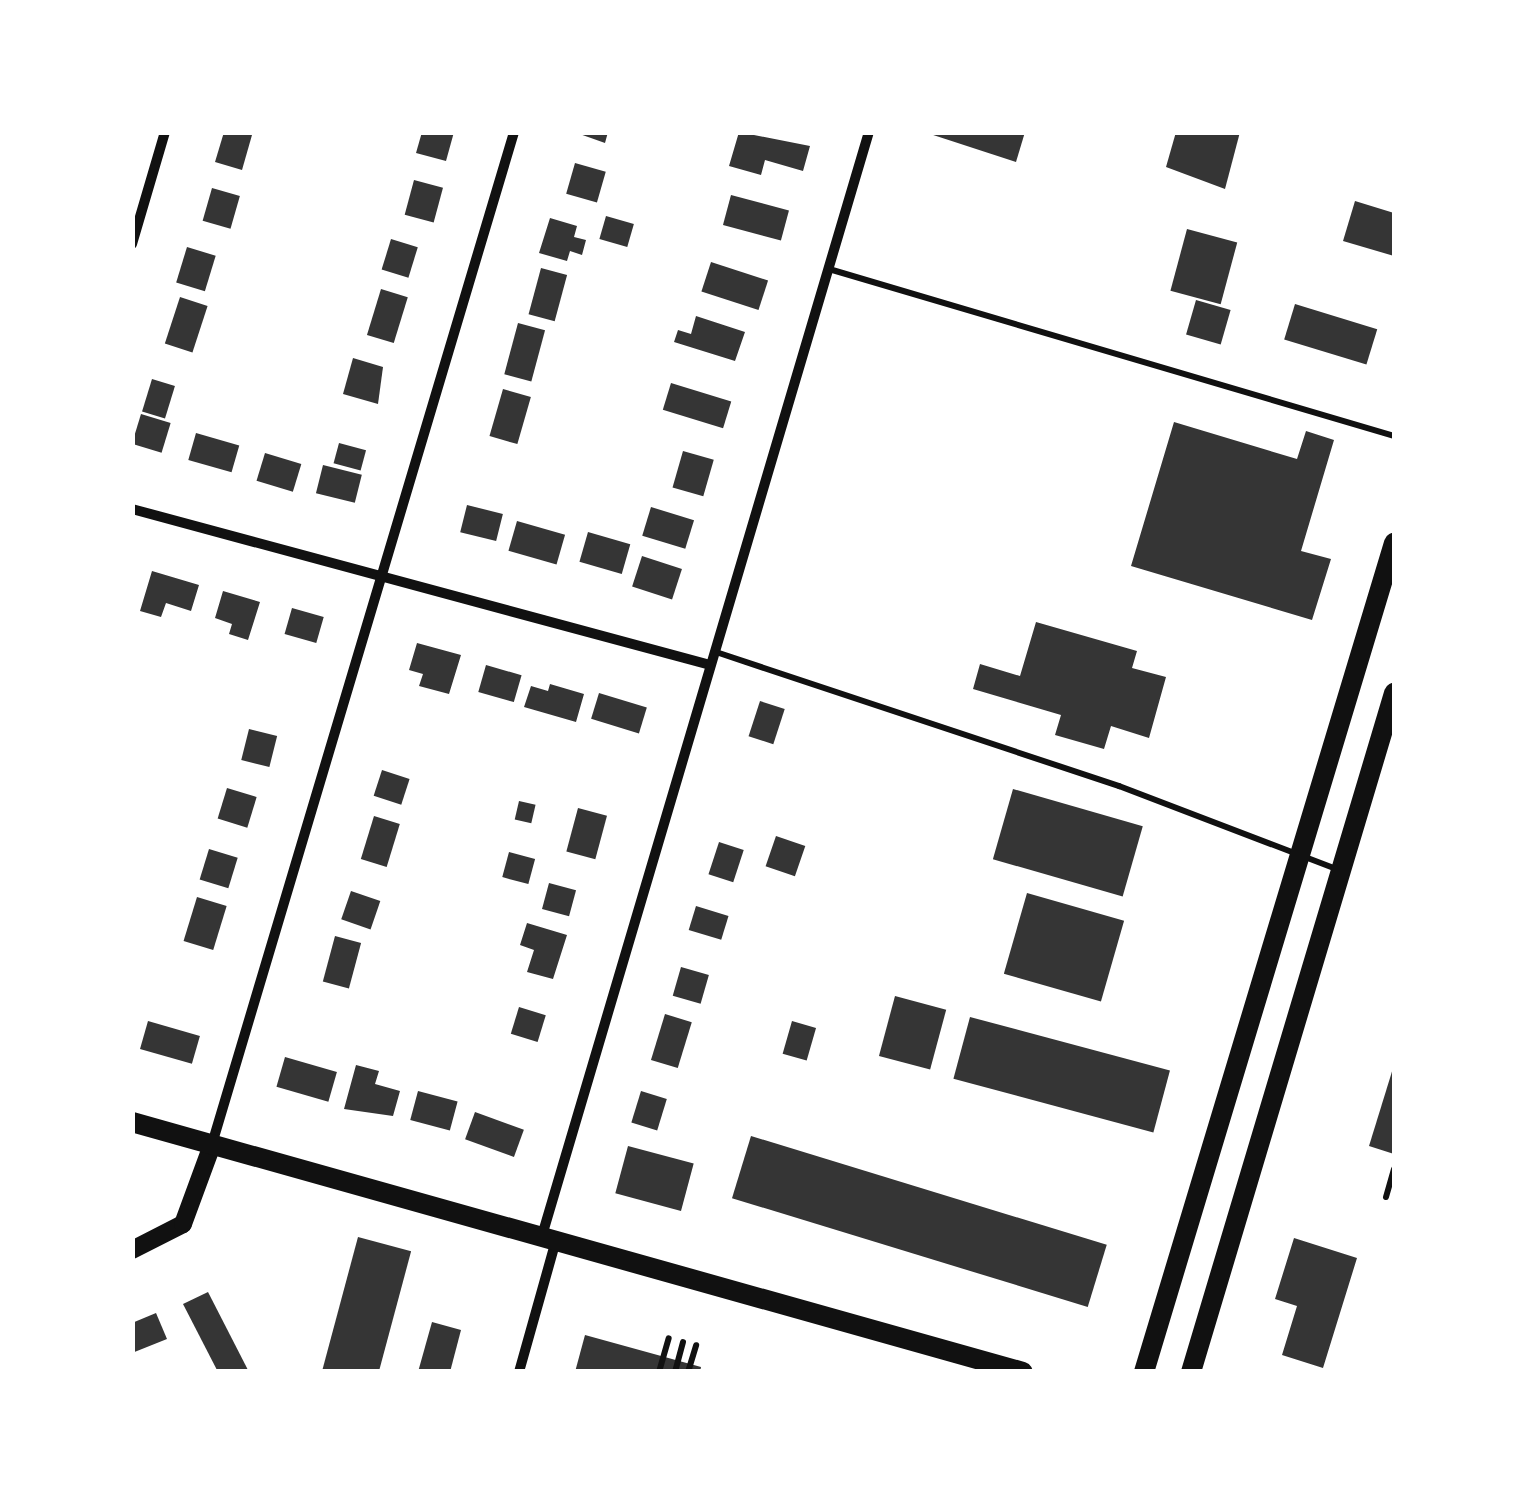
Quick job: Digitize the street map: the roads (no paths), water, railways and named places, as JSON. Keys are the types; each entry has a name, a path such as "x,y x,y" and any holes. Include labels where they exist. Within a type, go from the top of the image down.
{"main road":[{"path":"1144,1372 1394,543"},
{"path":"1191,1372 1394,692"},
{"path":"132,1122 548,1242 1023,1372"}],"street":[{"path":"132,244 165,132"},
{"path":"132,1250 183,1224 212,1145 514,132"},
{"path":"520,1372 548,1242 710,665 869,132"},
{"path":"132,509 380,580 710,665"}],"lane":[{"path":"828,269 1394,436"},
{"path":"714,651 1119,786 1298,858 1341,870"},
{"path":"1386,1197 1394,1170"},
{"path":"659,1372 668,1338"},
{"path":"674,1372 683,1342"},
{"path":"688,1372 696,1345"}]}
